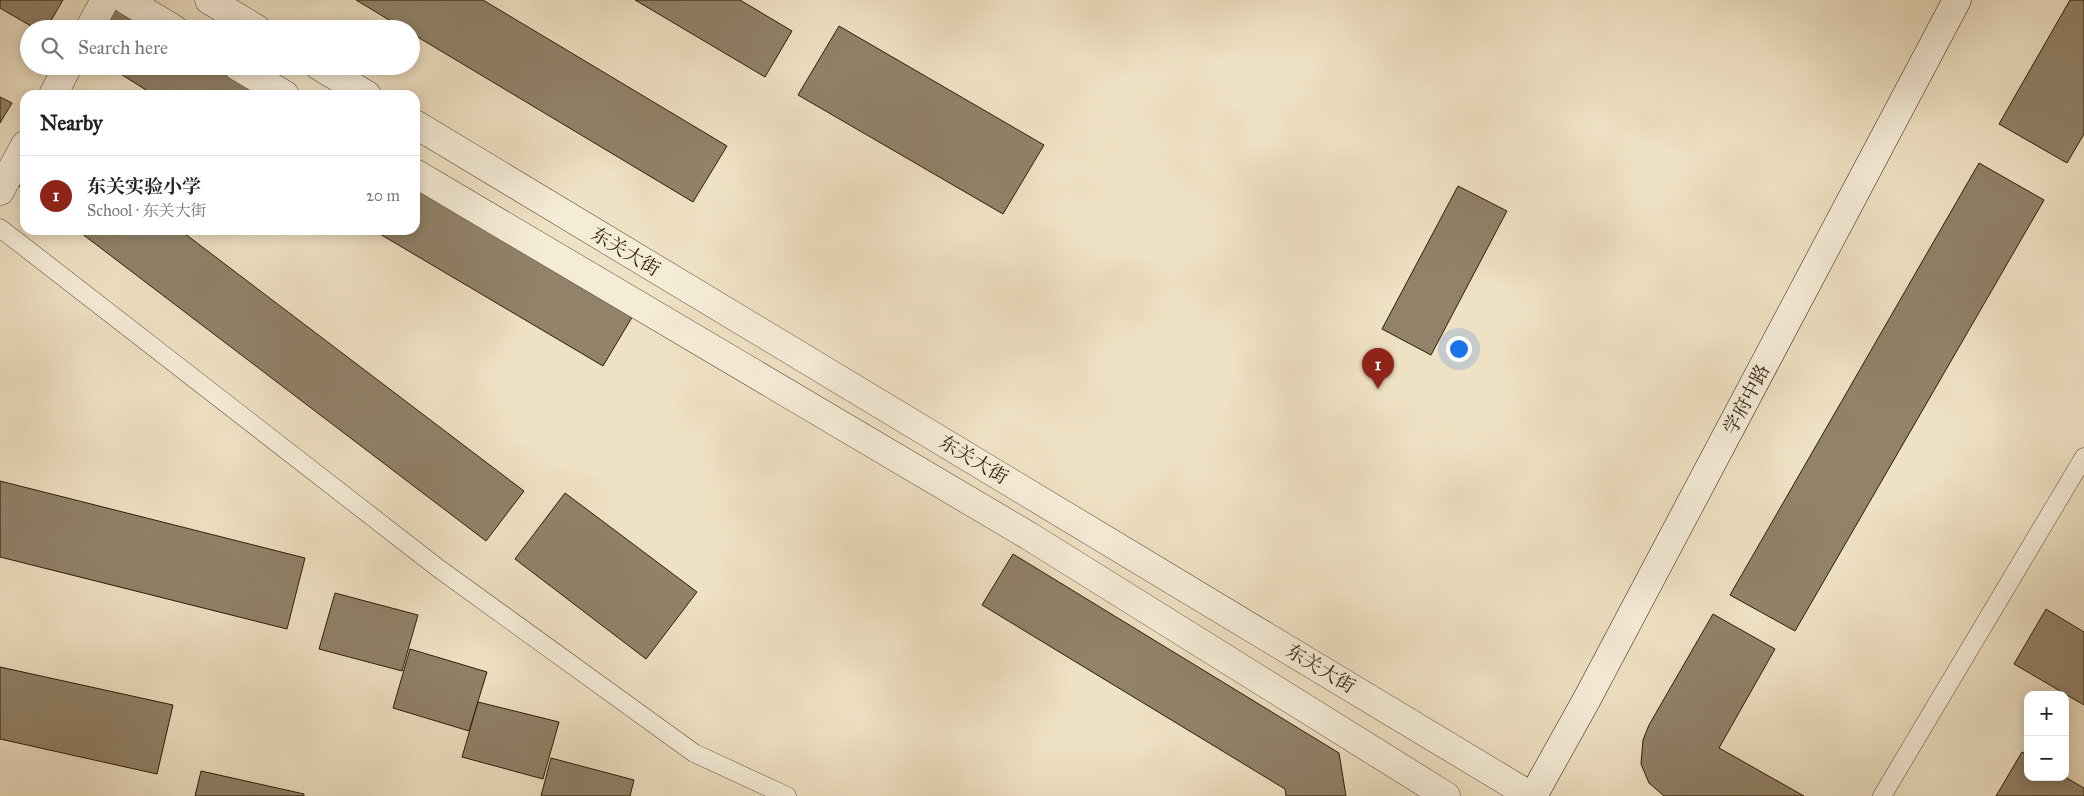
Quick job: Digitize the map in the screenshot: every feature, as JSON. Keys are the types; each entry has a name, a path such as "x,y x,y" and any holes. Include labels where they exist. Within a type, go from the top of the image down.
{"street":[{"path":"94,20 105,0"},
{"path":"126,0 159,20"},
{"path":"209,0 242,20"},
{"name":"学府中路","path":"1532,796 1587,699 1957,0"},
{"path":"56,90 63,75"},
{"path":"252,75 277,90"},
{"path":"334,75 359,90"},
{"name":"东关大街","path":"420,127 1532,796"},
{"path":"0,191 20,155"},
{"name":"东关大街","path":"420,175 1029,536 1446,796"}],"lane":[{"path":"0,228 438,568 678,742 694,753 787,796"},
{"path":"1882,796 2084,456"}],"building":[{"path":"0,0 63,0 51,20 21,20 0,8"},
{"path":"356,0 483,0 727,146 693,202 420,38 420,20 389,20"},
{"path":"635,0 740,0 792,31 765,77"},
{"path":"2070,0 2084,0 2084,134 2067,163 1999,124"},
{"path":"117,4 143,20 107,20"},
{"path":"839,26 1044,145 1003,214 798,95"},
{"path":"122,75 231,75 255,90 146,90"},
{"path":"0,97 12,103 0,123"},
{"path":"1979,163 2044,200 1795,631 1730,595"},
{"path":"20,177 20,187 15,183"},
{"path":"1458,186 1507,211 1431,355 1382,329"},
{"path":"420,188 634,314 603,366 381,235 420,235"},
{"path":"84,235 187,235 524,491 486,541"},
{"path":"0,481 305,558 287,629 0,557"},
{"path":"565,493 697,592 646,659 515,559"},
{"path":"1013,554 1339,753 1346,796 1286,796 1285,789 982,605"},
{"path":"335,593 418,615 402,671 319,649"},
{"path":"2046,609 2084,632 2084,705 2069,696 2069,691 2060,691 2014,664"},
{"path":"1713,614 1775,649 1719,748 1804,796 1664,796 1649,783 1641,764 1643,740 1649,725"},
{"path":"410,649 487,672 469,731 393,708"},
{"path":"0,667 173,705 157,774 0,739"},
{"path":"478,702 559,722 543,779 462,757"},
{"path":"2022,752 2024,753 2024,781 2069,781 2069,779 2084,788 2084,796 1996,796"},
{"path":"551,758 634,780 630,796 541,796"},
{"path":"201,771 304,794 304,796 195,796"}],"place":[{"name":"东关实验小学","path":"1378,389"}]}
